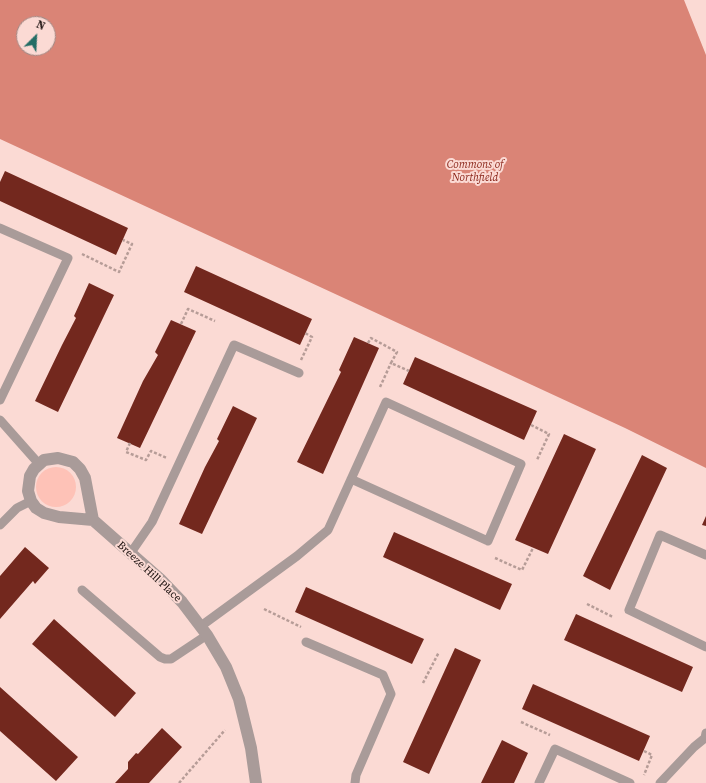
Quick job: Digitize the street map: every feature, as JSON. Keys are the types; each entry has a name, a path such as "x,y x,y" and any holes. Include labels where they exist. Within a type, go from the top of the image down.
{"street":[{"path":"49,458 58,458 73,462 80,469 85,478 93,520 51,515 36,508 31,501 28,483 30,476 39,464 49,458"},
{"name":"Breeze Hill Place","path":"93,520 182,602 204,630 226,667 239,700 251,748 256,783"}],"lane":[{"path":"0,228 68,258 0,400"},
{"path":"130,554 152,522 234,345 299,373"},
{"path":"82,590 160,657 171,659 204,630 298,556 323,534 333,520 386,402 521,464 488,541 351,480"},
{"path":"0,420 39,464"},
{"path":"0,525 17,508 31,501"},
{"path":"706,555 660,535 628,610 706,647"},
{"path":"306,642 383,675 391,694 356,775 355,783"},
{"path":"660,783 694,747 706,737"},
{"path":"539,783 556,749 630,783"}],"path":[{"path":"82,254 119,272 132,244 123,240"},
{"path":"182,324 188,309 215,322"},
{"path":"300,361 312,337 305,333"},
{"path":"368,343 371,338 397,352 380,388"},
{"path":"392,363 409,371"},
{"path":"531,425 549,434 537,460"},
{"path":"130,444 126,452 146,460 151,451 167,458"},
{"path":"495,558 522,570 533,548"},
{"path":"587,604 613,617"},
{"path":"264,609 301,627"},
{"path":"423,683 438,652"},
{"path":"521,722 550,735"},
{"path":"179,783 225,730"},
{"path":"644,751 652,755 644,776"}],"shaded area":[{"path":"60,467 67,470 73,476 76,487 75,495 67,504 60,507 52,507 45,504 37,495 36,483 39,476 48,468"}],"green space":[{"name":"Commons of Northfield","path":"0,0 684,0 706,55 706,468 625,428 0,139"}],"building":[{"path":"5,171 128,228 116,255 0,201 0,182"},
{"path":"196,266 312,319 300,345 184,292"},
{"path":"89,283 114,295 58,412 35,401 76,318 74,316"},
{"path":"171,320 196,331 140,448 117,438 143,381 158,355 155,352"},
{"path":"354,337 379,348 323,474 297,462 341,372 339,370"},
{"path":"415,357 537,411 524,440 403,384"},
{"path":"233,406 257,418 202,534 179,524 205,467 219,441 217,439"},
{"path":"564,434 596,449 548,554 515,540"},
{"path":"642,455 667,468 610,590 583,576"},
{"path":"706,516 706,526 702,525"},
{"path":"394,532 512,584 500,610 383,557"},
{"path":"25,547 49,568 35,584 33,581 0,619 0,576"},
{"path":"306,587 424,639 412,664 295,612"},
{"path":"576,614 693,667 682,692 564,640"},
{"path":"54,619 136,693 115,717 32,644"},
{"path":"455,648 481,660 429,774 403,762"},
{"path":"533,684 650,736 639,761 522,709"},
{"path":"0,687 78,757 56,781 0,731"},
{"path":"162,728 182,747 149,783 115,783 128,769 128,762 136,753 138,754"},
{"path":"502,740 528,753 514,783 481,783"}]}
